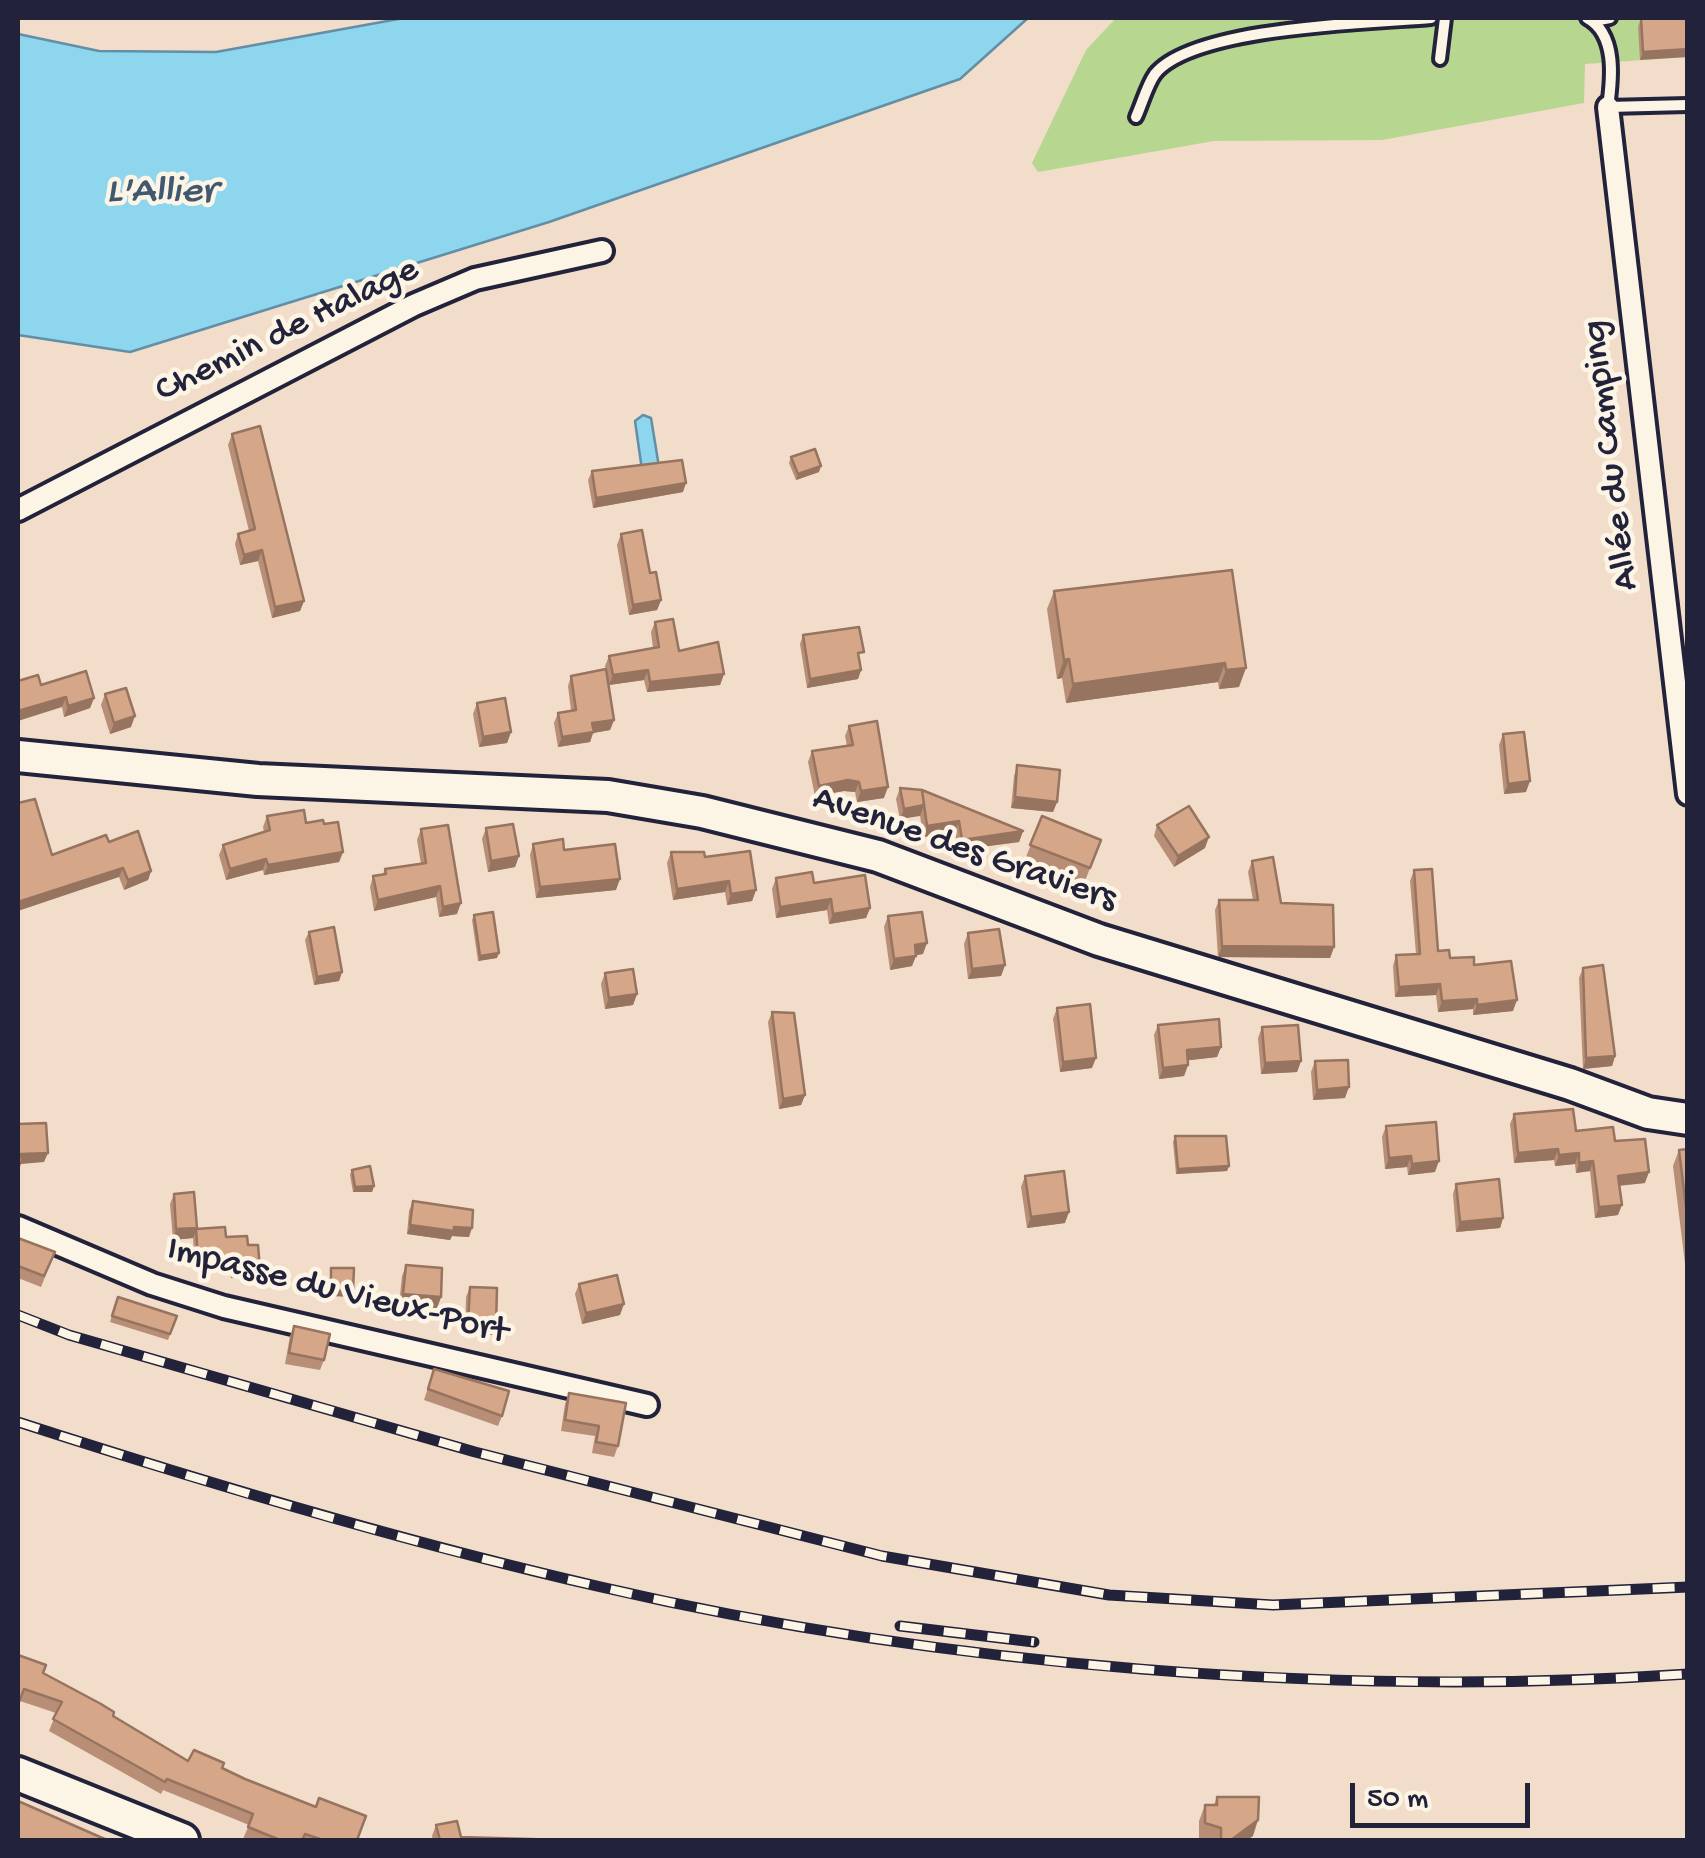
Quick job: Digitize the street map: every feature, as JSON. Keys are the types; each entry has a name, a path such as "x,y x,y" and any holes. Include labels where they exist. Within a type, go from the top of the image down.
{"main road":[{"path":"18,1774 182,1840"}],"street":[{"name":"Allée du Camping","path":"1608,107 1688,794"},
{"name":"Chemin de Halage","path":"18,510 414,305 476,279 602,251"},
{"name":"Avenue des Graviers","path":"18,756 258,780 608,796 702,812 878,856 1099,940 1570,1084 1648,1114 1688,1119"},
{"name":"Avenue des Graviers","path":"1570,1084 1688,1102"},
{"name":"Impasse du Vieux-Port","path":"18,1227 152,1284 224,1307 647,1404"}],"lane":[{"path":"1136,117 1156,74 1188,53 1244,36 1430,18"},
{"path":"1440,60 1445,18"},
{"path":"1610,18 1590,20 1614,64 1608,107 1688,105"}],"green space":[{"path":"1116,18 1687,18 1687,57 1585,64 1584,103 1382,140 1214,141 1038,172 1032,163 1086,50"}],"water":[{"name":"L'Allier","path":"404,18 1028,18 960,79 549,222 130,352 18,335 18,34 99,51 216,52"},
{"path":"643,415 651,418 659,467 642,470 635,421"}],"building":[{"path":"1641,18 1688,18 1688,49 1643,52"},
{"path":"260,426 304,601 275,607 262,550 244,555 238,534 255,529 232,434"},
{"path":"815,449 821,466 798,474 791,457"},
{"path":"682,460 686,483 596,498 592,471"},
{"path":"642,530 650,573 656,572 661,600 633,605 621,534"},
{"path":"1232,570 1246,668 1226,670 1225,663 1073,684 1069,659 1064,660 1054,591"},
{"path":"673,619 679,651 718,642 724,674 650,682 648,670 613,675 609,656 659,647 655,622"},
{"path":"859,627 864,652 858,653 861,670 810,679 803,635"},
{"path":"606,669 614,720 592,723 594,732 562,737 558,713 576,710 571,676"},
{"path":"86,671 94,698 68,706 66,697 18,711 18,681 38,675 41,685"},
{"path":"126,688 135,716 114,723 105,694"},
{"path":"505,698 511,732 483,737 477,703"},
{"path":"877,721 888,787 861,791 859,782 848,780 819,786 812,751 853,745 849,726"},
{"path":"1524,732 1530,781 1508,784 1503,734"},
{"path":"1017,765 1060,770 1057,802 1015,797"},
{"path":"900,788 922,790 924,805 904,809"},
{"path":"922,790 1023,831 962,840 959,821 927,826"},
{"path":"35,799 52,855 106,835 109,842 138,831 151,871 128,880 123,868 18,902 18,803"},
{"path":"1189,806 1209,837 1178,856 1157,825"},
{"path":"304,810 306,823 338,822 343,852 268,865 266,859 230,869 223,845 270,830 267,816"},
{"path":"1042,816 1101,840 1090,868 1030,845"},
{"path":"513,824 519,856 491,861 486,828"},
{"path":"448,825 461,903 443,907 440,886 378,900 373,876 386,874 385,869 426,863 421,829"},
{"path":"563,839 564,850 615,844 620,879 540,887 533,844"},
{"path":"750,851 756,890 731,894 729,881 677,889 671,852 704,852 705,857"},
{"path":"1273,857 1281,903 1333,905 1334,947 1222,946 1219,900 1258,900 1252,861"},
{"path":"1432,869 1438,951 1449,950 1450,958 1474,957 1474,965 1511,961 1517,1000 1477,1005 1477,999 1442,1001 1440,984 1399,987 1396,955 1420,954 1414,870"},
{"path":"812,872 814,883 865,875 870,908 833,914 831,899 780,907 776,878"},
{"path":"493,912 499,953 480,956 474,915"},
{"path":"922,912 927,943 915,945 916,956 894,959 888,916"},
{"path":"334,927 342,972 317,977 309,932"},
{"path":"999,929 1005,965 972,969 968,933"},
{"path":"1603,965 1615,1056 1586,1058 1583,968"},
{"path":"633,969 637,994 609,998 605,973"},
{"path":"1090,1004 1096,1058 1063,1062 1057,1008"},
{"path":"772,1012 794,1013 805,1095 783,1099"},
{"path":"1219,1019 1221,1047 1187,1050 1188,1065 1163,1068 1158,1025"},
{"path":"1298,1025 1301,1061 1265,1063 1262,1027"},
{"path":"1348,1060 1349,1087 1317,1090 1315,1061"},
{"path":"1573,1109 1576,1131 1613,1127 1615,1141 1645,1139 1649,1172 1618,1176 1622,1205 1599,1207 1593,1161 1579,1163 1579,1153 1559,1155 1558,1149 1518,1153 1514,1114"},
{"path":"1436,1122 1439,1161 1412,1164 1411,1156 1389,1158 1386,1126"},
{"path":"46,1123 48,1153 21,1154 22,1162 18,1162 18,1124"},
{"path":"1175,1136 1226,1136 1229,1166 1178,1169"},
{"path":"1688,1149 1688,1223 1679,1150"},
{"path":"370,1166 374,1186 355,1187 352,1170"},
{"path":"1064,1171 1069,1212 1031,1217 1025,1176"},
{"path":"1499,1179 1503,1218 1460,1222 1456,1184"},
{"path":"194,1192 197,1228 176,1229 174,1194"},
{"path":"413,1201 473,1210 472,1228 454,1227 454,1231 410,1225"},
{"path":"225,1227 226,1237 247,1236 248,1245 258,1245 260,1268 235,1268 234,1257 198,1258 196,1229"},
{"path":"18,1238 55,1252 44,1276 18,1266"},
{"path":"406,1265 442,1268 441,1297 403,1294"},
{"path":"331,1268 354,1268 353,1291 331,1291"},
{"path":"617,1275 624,1304 586,1313 579,1284"},
{"path":"470,1287 497,1288 496,1326 468,1324"},
{"path":"118,1297 177,1316 170,1334 112,1316"},
{"path":"294,1326 330,1334 324,1360 289,1353"},
{"path":"434,1369 509,1391 502,1416 428,1389"},
{"path":"569,1393 626,1403 618,1446 596,1442 599,1426 565,1420"},
{"path":"18,1655 46,1665 43,1673 101,1704 114,1712 113,1716 188,1761 194,1750 224,1763 222,1768 245,1779 316,1807 319,1798 366,1816 357,1840 323,1840 305,1834 302,1840 280,1840 248,1827 253,1814 167,1779 165,1782 53,1719 62,1702 24,1689 19,1702"},
{"path":"1217,1797 1259,1797 1258,1820 1231,1840 1221,1840 1221,1828 1205,1823 1205,1805 1217,1805"},
{"path":"18,1801 107,1840 18,1840"},
{"path":"457,1821 461,1837 566,1840 440,1840 436,1825"}],"railway":[{"path":"18,1315 69,1335 475,1452 882,1556 1109,1595 1273,1605 1688,1587"},
{"path":"18,1422 235,1490 454,1551 601,1587 866,1637 1003,1656 1281,1678 1419,1682 1688,1674"},
{"path":"900,1626 1034,1642"}]}
